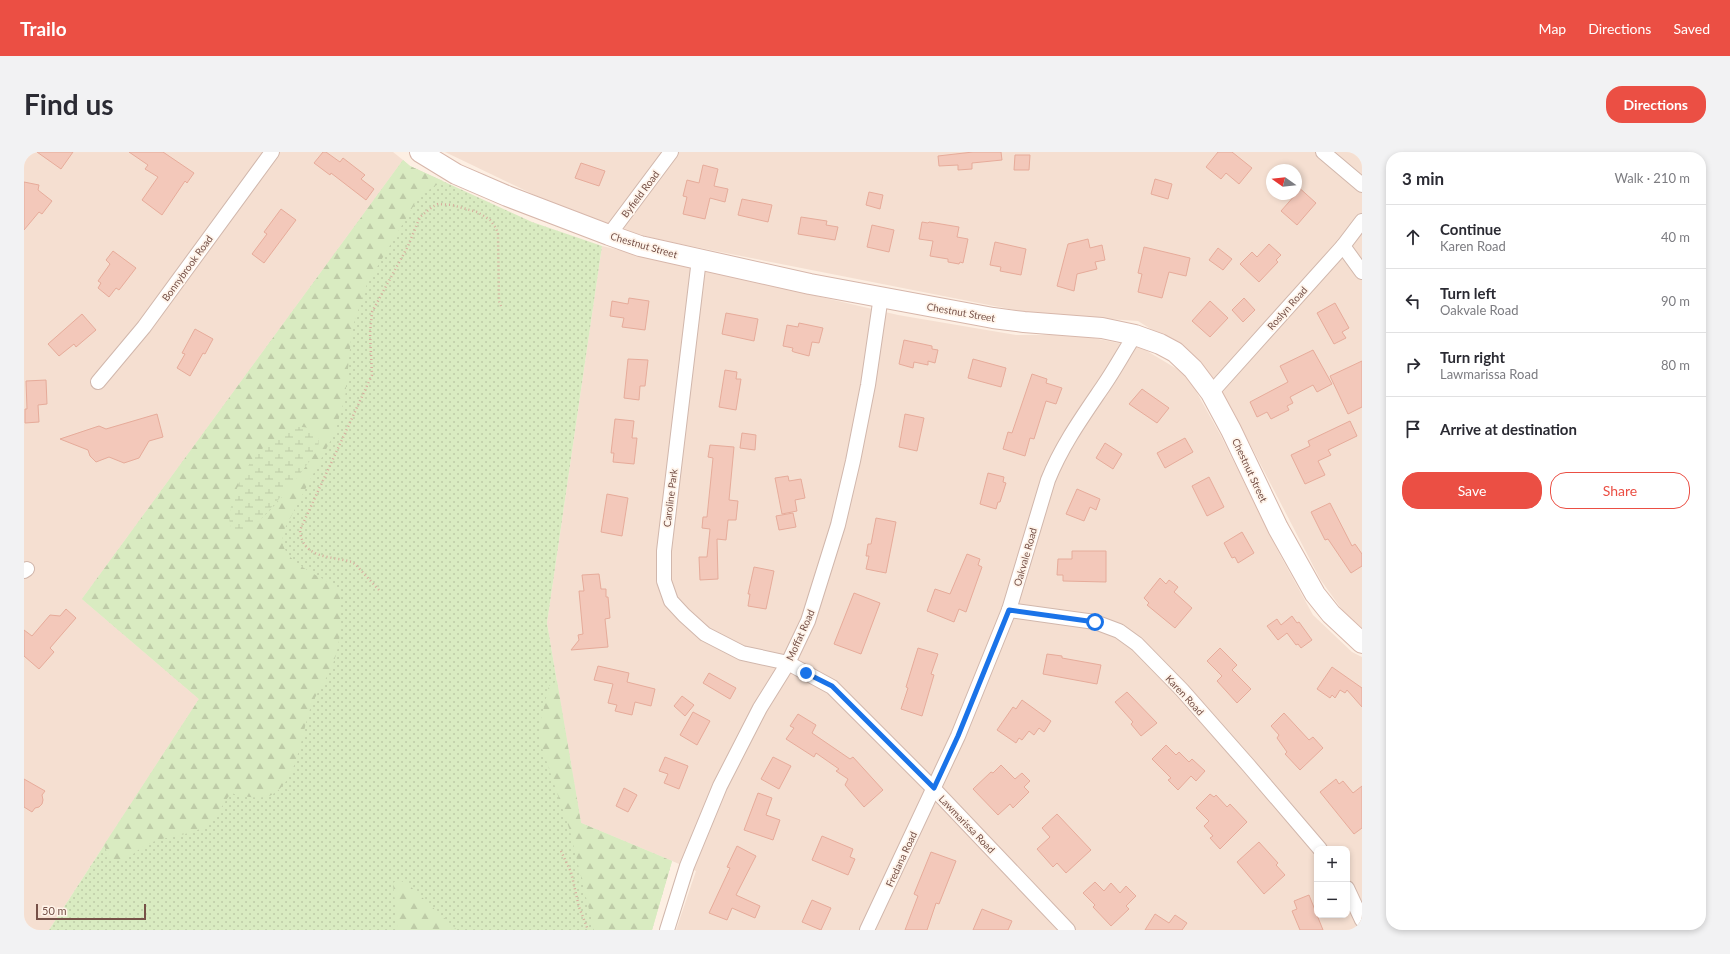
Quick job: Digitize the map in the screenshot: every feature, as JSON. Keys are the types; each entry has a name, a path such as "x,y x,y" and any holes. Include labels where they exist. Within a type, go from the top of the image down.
{"main road":[{"name":"Chestnut Street","path":"420,152 456,174 640,246 810,284 993,318 1102,328 1135,335 1160,344 1175,352 1193,369 1211,393 1231,430 1278,528 1315,594 1330,614 1362,643"}],"street":[{"name":"Bonnybrook Road","path":"98,382 144,327 272,152"},
{"name":"Byfield Road","path":"609,235 671,152"},
{"path":"1323,152 1362,185"},
{"name":"Roslyn Road","path":"1211,393 1343,246 1362,221"},
{"path":"1343,246 1362,272"},
{"name":"Caroline Park","path":"699,259 664,551 664,581 671,601 705,634 742,653 788,663"},
{"name":"Moffat Road","path":"667,930 687,866 720,786 760,708 788,663 808,621 838,525 853,461 866,392 881,296"},
{"name":"Oakvale Road","path":"934,788 958,736 1009,610 1048,480 1072,432 1135,335"},
{"name":"Karen Road","path":"1009,610 1095,622 1119,631 1137,644 1182,690 1317,846"},
{"name":"Lawmarissa Road","path":"788,663 832,686 934,788 1068,930"},
{"name":"Fredana Road","path":"868,930 934,788"},
{"path":"1350,894 1362,920"}],"path":[{"path":"379,590 352,562 317,555 304,543 300,536 300,530 304,517 315,498 372,375 370,333 372,312 408,246 420,217 426,210 438,204 452,205 477,212 490,220 496,228 498,234 499,301 501,306"},
{"path":"561,851 571,872 579,907 588,930"}],"shaded area":[{"path":"24,152 393,152 403,160 82,599 199,699 49,930 24,930"},
{"path":"445,152 1362,152 1362,630 1353,625 1320,579 1235,415 1197,358 1138,321 1034,314 660,240 582,218"},
{"path":"602,246 898,315 1016,335 1079,335 1142,348 1187,375 1221,436 1279,553 1313,615 1352,652 1362,657 1362,930 676,930 696,871 581,823 547,623"}],"green space":[{"path":"403,160 410,166 532,222 602,246 547,623 581,823 672,861 652,930 49,930 199,699 82,599"},
{"path":"403,160 410,166 443,181 427,191 417,200 367,284 352,329 345,398 334,434 283,532 283,545 292,559 299,565 339,589 341,616 339,643 334,661 312,704 294,766 282,787 269,796 258,798 231,793 210,822 200,829 161,839 146,845 127,858 111,861 104,845 199,699 82,599","holes":["257,454 310,460 270,511 240,533 231,527 230,519 234,500"]},
{"path":"296,427 305,427 314,430 318,434 318,446 315,454 288,489 251,528 245,532 234,533 230,525 231,508 242,477 247,468 257,454 270,442"},
{"path":"557,681 581,823 672,861 652,930 594,930 570,831 541,745 541,719 549,686"},
{"path":"398,879 411,887 457,930 397,930 393,883"}],"building":[{"path":"37,152 73,152 61,169"},
{"path":"129,152 163,152 194,173 187,183 185,181 162,215 142,200 158,177 145,169 148,165"},
{"path":"323,152 326,152 340,162 343,158 365,175 361,179 374,189 366,200 331,173 330,175 314,163"},
{"path":"973,152 1001,152 1002,160 972,163 972,169 958,170 958,165 939,166 938,156"},
{"path":"1218,152 1232,152 1252,168 1239,184 1226,173 1221,179 1206,167"},
{"path":"1015,155 1030,155 1029,170 1014,170"},
{"path":"581,163 605,171 599,186 575,178"},
{"path":"703,165 718,169 714,186 728,189 725,202 710,198 705,219 683,214 687,197 683,196 687,180 699,183"},
{"path":"1155,179 1172,184 1168,199 1151,194"},
{"path":"24,182 39,185 38,190 52,201 42,214 39,212 24,230"},
{"path":"1302,190 1316,203 1297,225 1281,211 1291,200 1302,200"},
{"path":"869,192 883,195 880,209 866,205"},
{"path":"742,199 772,205 768,222 738,215"},
{"path":"281,209 296,220 264,263 252,254 267,234 264,232"},
{"path":"801,217 827,221 826,225 838,227 835,240 798,234"},
{"path":"922,222 959,227 957,237 968,239 963,263 960,262 959,264 948,262 948,259 930,256 933,241 919,239"},
{"path":"872,225 894,230 889,252 867,247"},
{"path":"1088,239 1090,248 1102,245 1105,260 1095,262 1097,269 1077,274 1074,291 1057,286 1068,244"},
{"path":"995,242 1026,249 1021,275 1000,271 1001,267 990,265"},
{"path":"1269,244 1281,255 1276,260 1278,262 1259,282 1240,264 1252,252 1257,257"},
{"path":"1144,247 1190,258 1186,276 1169,272 1162,298 1138,292 1142,274 1138,273"},
{"path":"1218,248 1232,259 1223,270 1209,260"},
{"path":"113,251 136,268 119,290 116,288 109,297 98,288 101,283 98,281 110,264 106,260"},
{"path":"629,298 649,301 645,330 622,327 624,318 610,316 612,301 628,304"},
{"path":"1244,298 1255,310 1243,322 1232,310"},
{"path":"1210,301 1228,318 1210,337 1192,321"},
{"path":"1335,303 1349,328 1342,332 1346,338 1334,344 1317,313"},
{"path":"726,313 758,319 754,341 722,334"},
{"path":"82,314 96,330 76,347 74,344 59,356 48,344"},
{"path":"799,323 823,328 819,343 812,342 809,356 792,351 793,348 783,346 787,325 798,327"},
{"path":"195,329 213,339 190,376 177,368 185,354 182,353"},
{"path":"904,340 932,346 932,349 938,350 935,363 928,361 928,365 914,362 913,368 899,364"},
{"path":"1313,350 1332,384 1317,392 1313,385 1290,397 1293,403 1287,406 1289,410 1271,419 1267,412 1257,417 1250,402 1288,382 1280,366"},
{"path":"628,359 648,360 645,386 640,386 639,400 624,398"},
{"path":"973,359 1006,368 1001,387 968,378"},
{"path":"1362,361 1362,407 1348,414 1330,376"},
{"path":"725,370 737,372 736,379 741,379 736,410 719,407"},
{"path":"1032,374 1047,379 1046,383 1062,388 1056,404 1046,401 1034,439 1030,438 1025,456 1003,449 1008,432 1012,433"},
{"path":"46,380 47,404 38,405 39,422 25,423 25,409 27,409 26,381"},
{"path":"1142,389 1169,408 1157,423 1129,404"},
{"path":"157,414 163,437 149,441 139,458 124,463 109,457 96,462 90,456 88,450 60,439 99,426 106,429"},
{"path":"905,414 924,418 917,451 899,447"},
{"path":"615,419 634,421 632,438 637,438 634,464 613,462 614,453 611,453"},
{"path":"1350,421 1357,436 1328,450 1331,455 1318,461 1325,475 1305,484 1291,455 1310,446 1308,441"},
{"path":"742,433 756,435 755,450 740,448"},
{"path":"1185,438 1193,452 1165,468 1157,453"},
{"path":"1105,443 1122,454 1113,469 1096,458"},
{"path":"710,445 734,447 729,500 738,501 736,520 728,520 726,540 717,539 718,579 700,580 699,557 707,557 710,529 702,528 703,517 707,517 713,458 708,457"},
{"path":"988,473 1004,477 1003,482 1006,483 1000,502 998,502 996,509 980,504"},
{"path":"788,476 789,481 801,479 805,498 795,500 797,511 782,514 775,478"},
{"path":"1209,477 1224,507 1207,516 1192,486"},
{"path":"1077,489 1100,499 1096,510 1090,507 1084,521 1066,514"},
{"path":"607,494 628,498 622,536 601,532"},
{"path":"1330,503 1352,546 1355,544 1362,554 1362,566 1351,573 1328,539 1325,540 1311,512"},
{"path":"793,513 796,527 779,530 776,516"},
{"path":"876,518 896,522 886,573 866,569 869,556 866,556 868,544 871,544"},
{"path":"1242,532 1254,553 1238,563 1235,557 1232,558 1224,543"},
{"path":"1072,551 1106,551 1106,582 1063,581 1063,575 1057,575 1058,559 1072,559"},
{"path":"967,554 980,559 978,565 982,567 966,612 959,609 954,622 927,611 935,589 950,594"},
{"path":"754,567 774,571 766,609 748,606 750,594 748,594"},
{"path":"599,574 601,589 606,589 606,597 608,597 610,618 605,619 608,647 571,650 579,640 578,635 583,634 579,591 584,591 582,575"},
{"path":"1160,578 1166,584 1169,580 1178,587 1174,592 1192,608 1175,628 1147,605 1149,603 1144,598"},
{"path":"854,593 880,603 861,654 834,644"},
{"path":"66,609 76,618 50,648 54,652 39,669 24,656 24,630 32,636 50,615 60,616"},
{"path":"1292,616 1297,623 1299,622 1312,640 1301,648 1298,644 1296,645 1287,633 1278,640 1267,626 1277,619 1281,625"},
{"path":"918,648 938,654 931,674 934,675 922,716 901,709"},
{"path":"1220,648 1237,665 1232,670 1251,689 1237,703 1217,681 1222,676 1207,661"},
{"path":"1047,654 1101,665 1097,684 1043,674"},
{"path":"598,666 629,673 627,682 655,689 651,706 635,702 632,715 615,711 617,705 608,703 613,684 594,680"},
{"path":"1332,667 1362,688 1362,707 1347,690 1345,693 1340,690 1335,698 1332,695 1330,698 1317,689"},
{"path":"709,673 736,688 730,699 703,683"},
{"path":"1127,692 1157,723 1141,736 1131,724 1133,722 1115,702"},
{"path":"682,696 694,705 685,716 674,706"},
{"path":"1022,700 1051,721 1044,732 1039,728 1034,735 1029,731 1022,740 1019,738 1016,743 997,730 1013,707 1016,709"},
{"path":"693,712 710,721 697,745 680,735"},
{"path":"1284,713 1309,740 1313,737 1323,748 1300,770 1285,754 1287,752 1277,738 1279,735 1271,726"},
{"path":"798,714 816,725 812,733 850,759 853,757 883,790 864,807 845,785 848,779 836,771 839,769 816,753 814,757 786,739 794,728 790,726"},
{"path":"1166,745 1176,755 1179,752 1189,762 1192,759 1205,771 1196,781 1191,776 1178,790 1168,780 1171,778 1152,759"},
{"path":"665,757 688,766 679,789 664,783 668,774 659,771"},
{"path":"773,757 791,766 779,789 761,779"},
{"path":"1001,765 1015,779 1022,773 1030,781 1024,787 1029,792 1013,808 1010,804 998,815 973,789"},
{"path":"24,779 45,791 42,795 42,804 35,808 32,812 24,807"},
{"path":"1336,779 1339,784 1343,781 1353,793 1362,786 1362,828 1354,834 1320,792"},
{"path":"624,788 637,795 628,812 616,806"},
{"path":"758,793 772,798 766,815 780,820 773,840 744,830"},
{"path":"1210,794 1214,797 1216,795 1227,807 1230,804 1247,822 1220,849 1210,838 1213,836 1204,826 1209,821 1196,808"},
{"path":"1057,814 1091,850 1066,873 1057,863 1053,867 1037,849 1050,837 1042,828"},
{"path":"822,836 853,849 850,857 855,859 848,875 812,860"},
{"path":"1259,842 1278,863 1276,865 1285,875 1264,894 1237,862"},
{"path":"737,846 756,856 736,895 760,906 755,918 732,908 727,920 709,913 730,868 727,867"},
{"path":"931,852 956,861 939,904 936,903 927,930 905,930 918,896 914,894"},
{"path":"1095,882 1104,891 1111,883 1120,893 1126,886 1136,896 1126,906 1129,909 1111,926 1093,907 1095,905 1083,893"},
{"path":"1309,895 1314,908 1314,918 1318,918 1323,930 1300,930 1292,911 1297,909 1294,901"},
{"path":"812,900 831,908 821,930 802,922"},
{"path":"982,909 1012,921 1008,930 973,930"},
{"path":"1155,914 1169,923 1175,915 1187,923 1182,930 1145,930"}],"route":[{"path":"806,673 832,686 934,788 958,736 1009,610 1095,622"}]}
